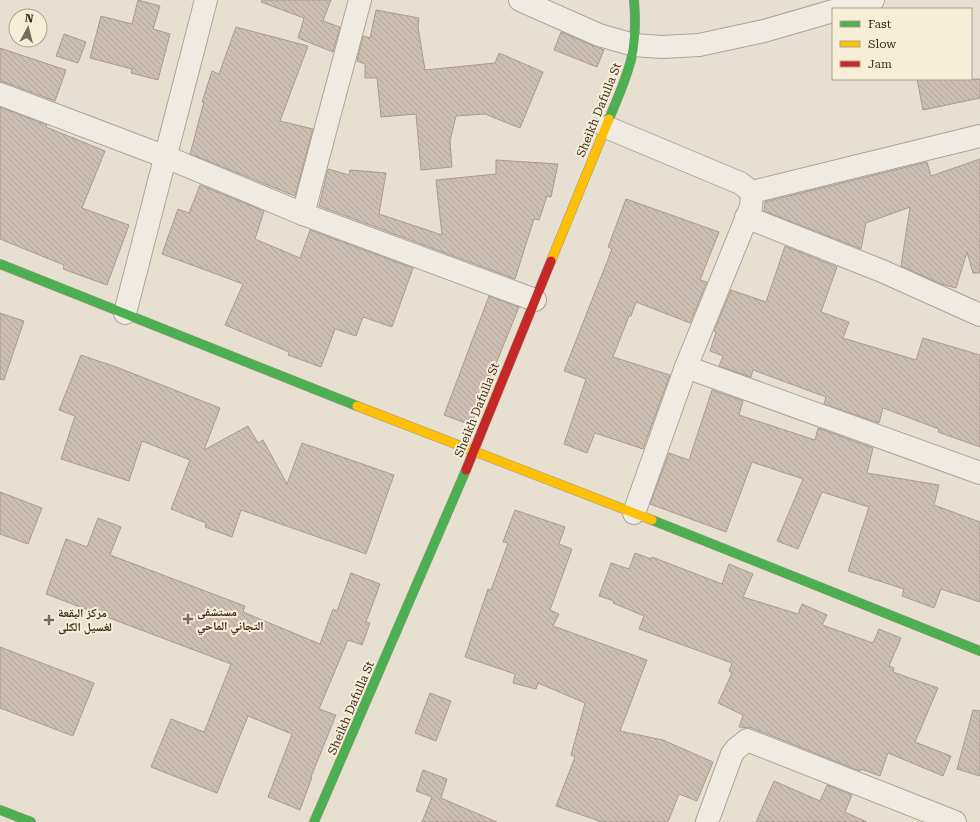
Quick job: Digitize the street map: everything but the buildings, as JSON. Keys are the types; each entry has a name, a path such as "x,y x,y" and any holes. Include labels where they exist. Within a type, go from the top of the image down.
{"street":[{"path":"126,313 206,0"},
{"path":"304,214 360,0"},
{"path":"520,0 599,35 634,45 662,47 699,45 764,31 832,11"},
{"name":"Sheikh Dafulla St","path":"314,822 474,452 628,72 634,45 636,21 634,0"},
{"path":"845,8 873,0"},
{"path":"0,94 166,156 304,214 535,300"},
{"path":"606,127 740,182 752,192"},
{"path":"752,192 980,136"},
{"path":"634,513 686,367 751,207 752,192"},
{"path":"746,217 882,271 980,315"},
{"path":"0,264 474,452 634,513 980,651"},
{"path":"686,367 980,472"},
{"path":"707,822 732,754 747,740 955,822"},
{"path":"0,810 30,822"}],"traffic: fast":[{"path":"609,119 623,85 634,46 634,0"},
{"path":"0,264 357,406"},
{"path":"314,822 466,470"},
{"path":"652,520 980,651"},
{"path":"0,810 31,822"}],"traffic: slow":[{"path":"551,261 609,119"},
{"path":"357,406 652,520"}],"traffic: jam":[{"path":"466,470 551,261"}],"place":[{"name":"مستشفى التجاني الماحي","path":"188,619"},
{"name":"مركز البقعة لغسيل الكلى","path":"49,620"}]}
